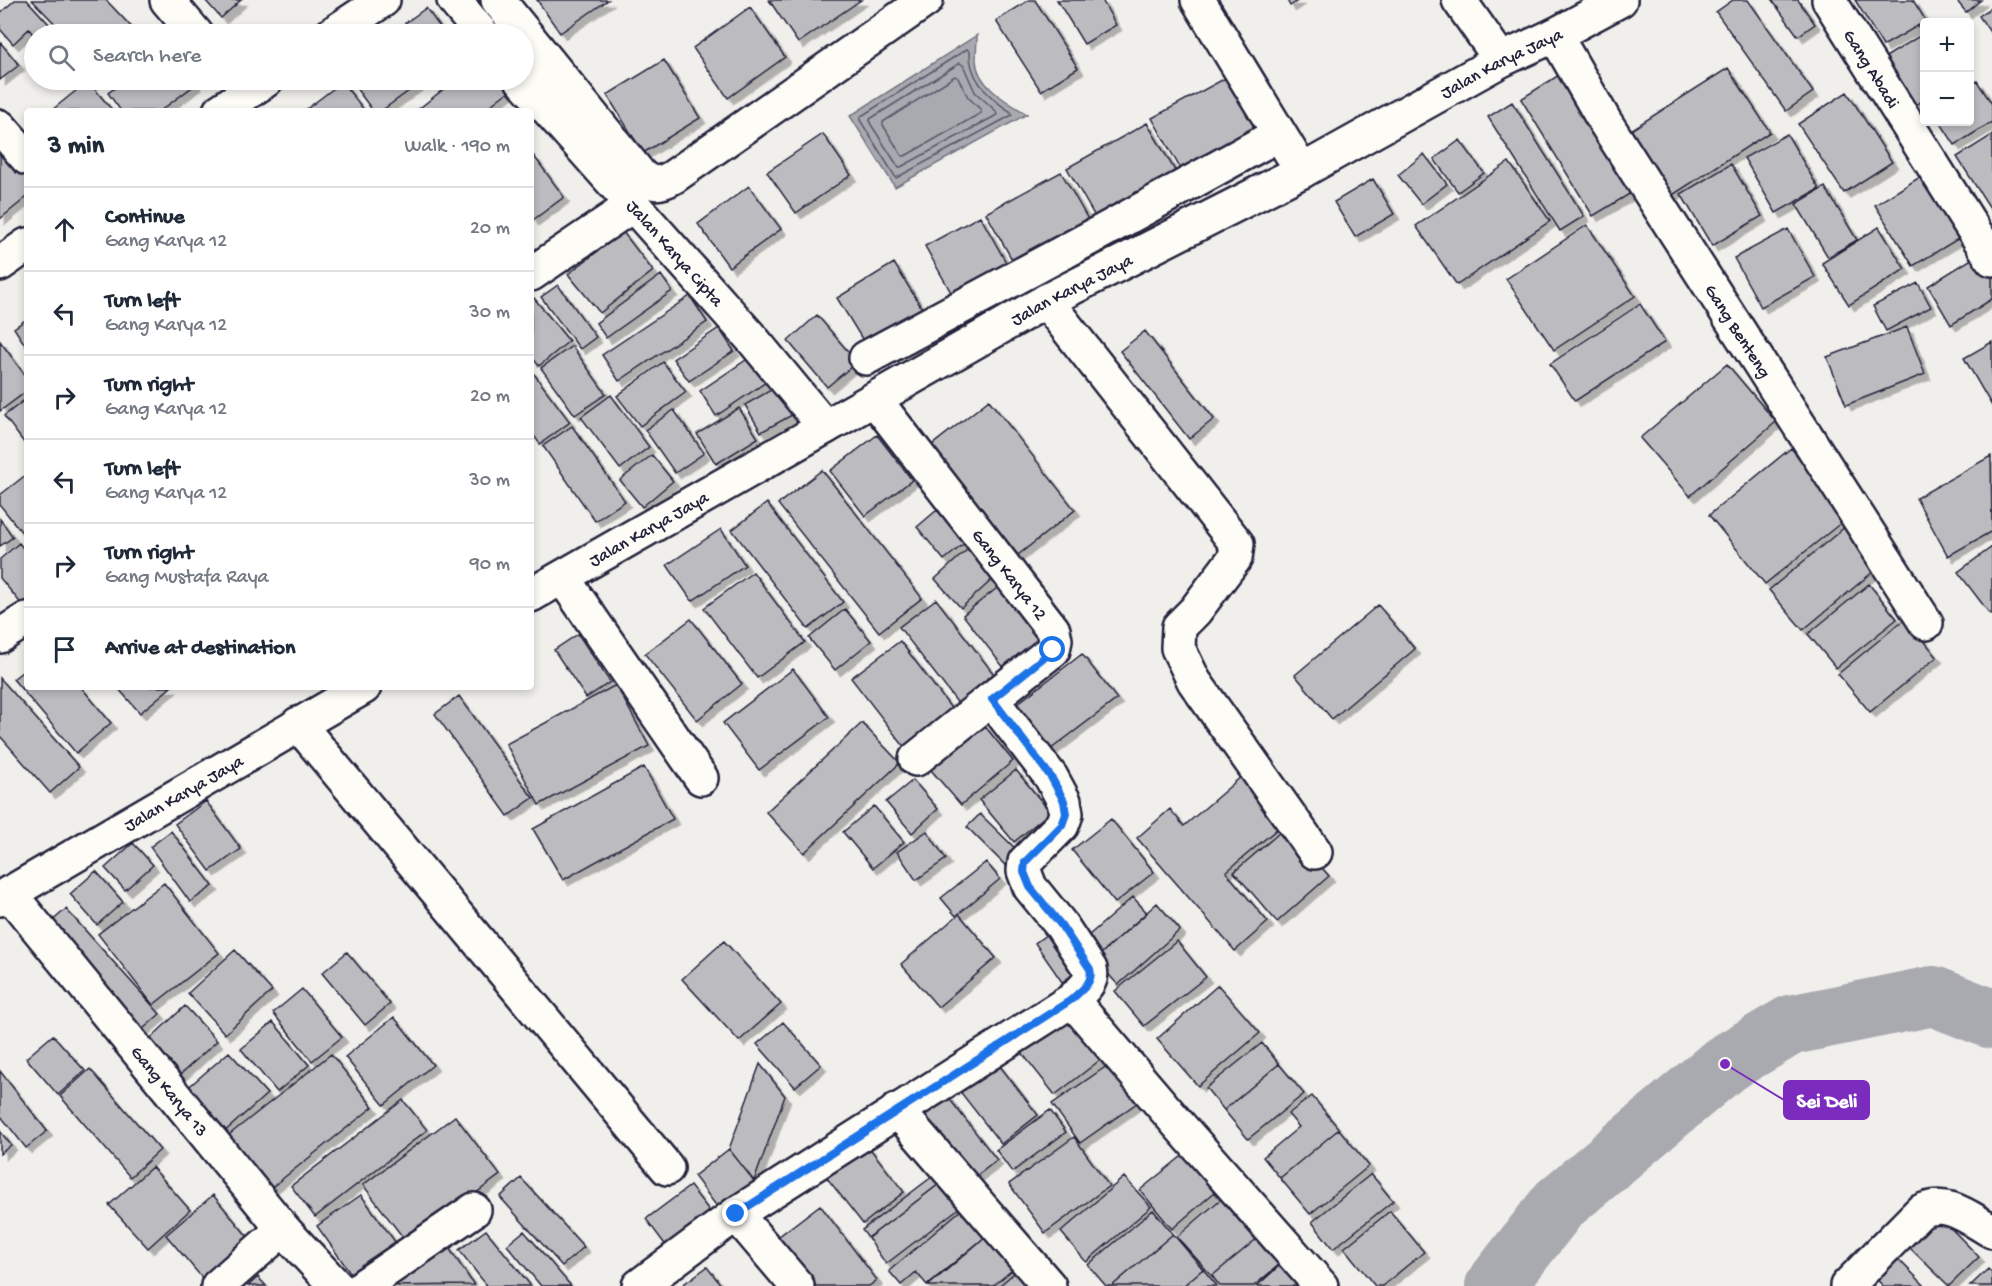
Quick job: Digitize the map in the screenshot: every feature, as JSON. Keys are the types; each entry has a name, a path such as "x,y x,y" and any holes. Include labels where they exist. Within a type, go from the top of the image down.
{"street":[{"path":"167,0 187,24"},
{"path":"347,24 383,0"},
{"path":"454,0 474,24"},
{"path":"498,0 517,24"},
{"path":"534,44 640,175 649,182 663,183 926,0"},
{"path":"1198,0 1302,171"},
{"path":"1459,0 1501,60"},
{"name":"Jalan Karya Jaya","path":"534,593 1046,301 1302,171 1501,60 1555,35 1620,0"},
{"name":"Gang Abadi","path":"1829,0 1992,259"},
{"name":"Gang Benteng","path":"1555,35 1605,122 1926,623"},
{"name":"Jalan Karya Cipta","path":"531,90 754,341 825,427"},
{"path":"0,127 24,155"},
{"path":"866,358 1279,134"},
{"path":"534,272 633,205"},
{"path":"0,264 24,247"},
{"path":"1046,301 1237,544 1235,558 1195,611 1179,627 1178,648 1194,681 1315,852"},
{"name":"Gang Karya 12","path":"875,400 1053,630 1055,640 1053,650 992,699"},
{"path":"563,578 701,778"},
{"path":"0,636 24,621"},
{"name":"Jalan Karya Jaya","path":"4,896 359,690"},
{"path":"639,1286 736,1214 1071,1000 1090,981 1092,975 1090,969 1061,925 1030,887 1024,872 1025,862 1062,825 1066,814 1064,801 1051,777 992,699 916,759"},
{"path":"298,724 667,1168"},
{"name":"Gang Karya 13","path":"4,896 283,1229 336,1286"},
{"path":"1071,1000 1322,1286"},
{"path":"897,1110 1049,1286"},
{"path":"1847,1286 1920,1212 1928,1207 1941,1206 1953,1209 1992,1231"},
{"path":"363,1286 474,1210"},
{"path":"736,1214 797,1286"},
{"path":"218,1286 283,1229"}],"water":[{"path":"977,35 976,60 982,78 994,92 1027,114 895,187 850,116"}],"building":[{"path":"15,0 27,0 49,24 24,24 24,34 13,44 0,29 0,13"},
{"path":"32,0 106,0 129,24 55,24"},
{"path":"205,0 241,0 221,18"},
{"path":"537,0 608,0 560,33"},
{"path":"769,0 861,0 798,43"},
{"path":"1029,0 1035,0 1078,68 1041,91 996,21"},
{"path":"1057,0 1102,0 1116,25 1084,44"},
{"path":"1287,0 1299,0 1290,6"},
{"path":"1733,0 1748,0 1813,92 1786,111 1716,12"},
{"path":"1772,0 1798,0 1815,24 1798,36"},
{"path":"1855,0 1913,0 1924,18 1920,18 1920,24 1883,46"},
{"path":"1956,0 1981,0 1966,12"},
{"path":"750,7 785,57 728,98 693,48"},
{"path":"1992,7 1992,35 1979,16"},
{"path":"426,8 438,24 404,24"},
{"path":"1920,36 1920,102 1911,108 1881,60"},
{"path":"0,42 19,65 0,80"},
{"path":"664,60 700,118 643,153 607,95"},
{"path":"1728,68 1770,132 1665,200 1623,135"},
{"path":"1233,74 1265,130 1184,175 1152,118"},
{"path":"1559,75 1631,193 1593,216 1521,99"},
{"path":"1977,81 1992,104 1992,122 1955,145 1943,126 1974,126 1974,83"},
{"path":"77,90 96,90 110,108 54,108"},
{"path":"112,90 188,90 164,108 119,108 108,93"},
{"path":"332,90 348,90 363,108 308,108"},
{"path":"357,90 410,90 385,108 371,108"},
{"path":"442,90 509,91 487,108 420,108"},
{"path":"1847,92 1892,162 1844,193 1798,124"},
{"path":"1512,102 1584,216 1560,231 1488,117"},
{"path":"1147,123 1177,174 1097,220 1067,168"},
{"path":"823,134 851,175 796,213 767,172"},
{"path":"1787,134 1819,189 1776,213 1744,158"},
{"path":"1992,135 1992,211 1957,157"},
{"path":"1460,140 1484,173 1458,192 1434,159"},
{"path":"0,143 24,171 24,199 0,219"},
{"path":"1424,154 1447,184 1421,204 1398,175"},
{"path":"534,156 564,197 534,219"},
{"path":"1509,162 1550,221 1457,285 1416,226"},
{"path":"1731,164 1762,216 1712,246 1681,194"},
{"path":"1061,172 1094,230 1019,272 986,213"},
{"path":"1928,172 1966,234 1913,266 1875,205"},
{"path":"1373,179 1394,214 1355,237 1334,202"},
{"path":"749,186 781,229 729,267 698,224"},
{"path":"1825,187 1857,240 1828,257 1796,204"},
{"path":"980,216 1012,273 957,303 925,246"},
{"path":"1587,225 1635,296 1554,350 1506,279"},
{"path":"1879,227 1905,269 1849,305 1822,263"},
{"path":"1788,229 1815,277 1761,307 1734,258"},
{"path":"623,232 653,271 600,313 568,274"},
{"path":"1986,250 1992,261 1992,299 1951,325 1928,286"},
{"path":"894,263 928,318 870,352 837,298"},
{"path":"661,275 672,291 606,338 596,323"},
{"path":"1918,283 1931,307 1886,331 1873,306"},
{"path":"558,285 596,337 580,349 541,297"},
{"path":"690,296 707,322 619,381 602,355"},
{"path":"534,298 569,341 539,366 534,360"},
{"path":"1640,304 1665,342 1575,401 1550,364"},
{"path":"817,315 857,362 827,387 788,341"},
{"path":"24,321 24,343 14,328"},
{"path":"1907,327 1925,374 1846,405 1827,357"},
{"path":"719,328 734,351 689,381 673,359"},
{"path":"1145,331 1214,419 1189,439 1120,351"},
{"path":"0,341 24,374 24,393 0,411"},
{"path":"1992,342 1992,406 1964,358"},
{"path":"572,346 606,394 575,415 541,368"},
{"path":"752,356 769,380 716,416 700,391"},
{"path":"663,362 686,392 640,426 617,396"},
{"path":"1727,364 1776,422 1690,496 1640,438"},
{"path":"534,374 570,422 540,444 534,436"},
{"path":"776,387 792,415 761,432 745,405"},
{"path":"611,395 649,447 620,469 581,417"},
{"path":"24,400 24,443 4,416"},
{"path":"989,400 1075,510 1018,555 932,445"},
{"path":"739,408 758,438 716,464 697,434"},
{"path":"674,410 704,453 675,473 645,430"},
{"path":"572,426 625,501 595,521 543,446"},
{"path":"877,435 912,480 865,516 830,471"},
{"path":"1791,448 1847,518 1765,584 1709,515"},
{"path":"652,455 673,481 642,507 620,480"},
{"path":"1991,456 1992,531 1948,556 1916,498"},
{"path":"822,470 922,598 879,632 778,504"},
{"path":"24,476 24,535 0,505 0,495"},
{"path":"767,503 843,602 808,629 732,530"},
{"path":"937,510 965,543 944,560 917,527"},
{"path":"0,519 13,537 0,546"},
{"path":"1846,526 1880,566 1803,630 1769,590"},
{"path":"721,529 745,565 692,601 667,565"},
{"path":"19,543 24,549 23,606 0,578 0,559"},
{"path":"1992,547 1992,613 1990,614 1958,572"},
{"path":"969,548 995,577 961,608 935,579"},
{"path":"753,572 805,642 757,678 704,608"},
{"path":"1869,584 1897,619 1836,668 1808,634"},
{"path":"1001,585 1049,647 1011,677 963,615"},
{"path":"936,599 1000,682 963,710 899,627"},
{"path":"1378,605 1415,649 1332,719 1295,675"},
{"path":"845,609 871,641 835,670 809,638"},
{"path":"1906,618 1937,657 1870,712 1838,674"},
{"path":"691,619 742,684 697,720 645,654"},
{"path":"578,634 610,682 586,698 554,650"},
{"path":"900,641 957,716 909,753 851,678"},
{"path":"1082,654 1117,699 1051,749 1017,704"},
{"path":"793,669 829,717 759,770 723,723"},
{"path":"24,670 24,690 84,690 111,723 76,753 13,679"},
{"path":"0,678 79,767 50,793 0,736"},
{"path":"616,685 649,746 539,805 506,744"},
{"path":"120,690 167,690 140,713"},
{"path":"459,696 533,798 508,816 435,714"},
{"path":"862,723 900,763 804,853 766,812"},
{"path":"984,725 1013,761 961,805 931,770"},
{"path":"644,767 673,819 563,880 533,829"},
{"path":"1016,770 1050,812 1014,842 979,800"},
{"path":"1249,770 1290,818 1226,872 1268,922 1235,951 1137,838 1170,809 1184,826"},
{"path":"913,780 938,809 912,833 886,802"},
{"path":"206,801 241,849 210,871 175,824"},
{"path":"874,806 904,842 873,868 843,832"},
{"path":"980,814 1022,855 1008,868 967,827"},
{"path":"1111,819 1154,872 1115,903 1072,850"},
{"path":"1286,827 1329,876 1277,922 1234,872"},
{"path":"171,831 213,886 190,902 150,847"},
{"path":"927,831 946,859 916,880 897,852"},
{"path":"133,843 153,865 125,890 105,868"},
{"path":"986,862 1000,879 956,916 941,898"},
{"path":"96,871 123,902 97,925 70,894"},
{"path":"164,883 219,953 153,1005 98,934"},
{"path":"1133,897 1147,913 1095,959 1081,942"},
{"path":"1157,903 1180,930 1118,985 1095,959"},
{"path":"66,909 160,1014 135,1036 42,930"},
{"path":"959,914 996,958 938,1007 901,964"},
{"path":"1050,932 1078,971 1062,982 1035,943"},
{"path":"724,941 781,1004 739,1041 682,979"},
{"path":"1177,941 1206,977 1144,1026 1115,991"},
{"path":"235,950 272,991 225,1034 188,993"},
{"path":"347,952 390,1004 365,1025 322,973"},
{"path":"1218,985 1260,1033 1198,1086 1157,1039"},
{"path":"302,989 342,1037 312,1061 273,1013"},
{"path":"185,1006 217,1041 172,1082 140,1048"},
{"path":"1072,1007 1109,1053 1055,1095 1018,1048"},
{"path":"394,1017 433,1065 384,1105 345,1057"},
{"path":"273,1022 309,1065 277,1092 241,1049"},
{"path":"783,1022 821,1065 795,1087 757,1044"},
{"path":"53,1035 85,1071 58,1095 26,1058"},
{"path":"1262,1043 1279,1064 1224,1110 1206,1088"},
{"path":"229,1052 267,1094 222,1134 184,1091"},
{"path":"331,1054 373,1107 262,1195 220,1142"},
{"path":"992,1056 1038,1115 1001,1144 955,1085"},
{"path":"1114,1061 1141,1100 1080,1143 1052,1104"},
{"path":"760,1064 785,1096 754,1181 729,1149"},
{"path":"1279,1064 1304,1094 1248,1139 1224,1110"},
{"path":"90,1069 160,1150 130,1177 60,1096"},
{"path":"0,1071 47,1131 26,1148 0,1115"},
{"path":"941,1088 997,1160 970,1181 914,1110"},
{"path":"1312,1096 1339,1129 1280,1178 1263,1157 1299,1127 1288,1114"},
{"path":"403,1100 427,1130 315,1217 291,1186"},
{"path":"1050,1110 1066,1132 1012,1172 996,1150"},
{"path":"455,1116 500,1175 408,1244 363,1185"},
{"path":"1339,1129 1369,1166 1310,1214 1280,1178"},
{"path":"0,1131 11,1145 0,1154"},
{"path":"1074,1137 1109,1186 1045,1233 1009,1184"},
{"path":"868,1146 904,1192 863,1224 827,1178"},
{"path":"1192,1148 1224,1184 1172,1229 1140,1190"},
{"path":"729,1149 754,1181 718,1208 694,1176"},
{"path":"152,1167 190,1210 148,1248 109,1205"},
{"path":"941,1170 947,1178 868,1238 862,1230"},
{"path":"1371,1174 1393,1201 1333,1249 1312,1222"},
{"path":"1124,1177 1151,1207 1086,1262 1061,1232"},
{"path":"521,1178 584,1247 562,1266 500,1197"},
{"path":"947,1178 967,1202 886,1264 868,1238"},
{"path":"690,1186 711,1213 667,1247 646,1219"},
{"path":"1230,1191 1265,1232 1212,1276 1177,1237"},
{"path":"213,1195 258,1249 209,1286 166,1235"},
{"path":"361,1195 396,1243 352,1275 317,1226"},
{"path":"968,1204 991,1232 927,1285 916,1272 901,1285 889,1271"},
{"path":"820,1205 877,1280 869,1286 816,1286 778,1237"},
{"path":"1153,1210 1173,1234 1112,1286 1106,1286 1088,1265"},
{"path":"1390,1211 1424,1252 1382,1286 1375,1286 1344,1248"},
{"path":"1937,1214 1979,1257 1949,1286 1906,1244"},
{"path":"486,1230 531,1286 487,1286 459,1250"},
{"path":"524,1231 571,1286 541,1286 507,1245"},
{"path":"991,1232 1018,1265 993,1286 928,1286"},
{"path":"1265,1232 1288,1257 1254,1286 1220,1286 1212,1276"},
{"path":"1173,1234 1203,1269 1183,1286 1112,1286"},
{"path":"447,1245 474,1285 387,1286"},
{"path":"1291,1255 1306,1286 1257,1286"},
{"path":"1895,1256 1925,1286 1883,1286 1874,1276"},
{"path":"707,1267 722,1286 681,1286"},
{"path":"1020,1268 1036,1286 999,1286"},
{"path":"1203,1269 1217,1286 1183,1286"},
{"path":"1988,1269 1992,1273 1992,1286 1970,1286"},
{"path":"258,1277 266,1286 248,1286"}],"waterway":[{"path":"1495,1286 1559,1204 1725,1064 1791,1025 1933,996 1992,1019"}],"place":[{"name":"Sei Deli","path":"1725,1064"}],"route":[{"path":"736,1214 1071,1000 1090,981 1092,975 1090,969 1061,925 1030,887 1024,872 1025,862 1062,825 1066,814 1064,801 1051,777 992,699 1053,650"}]}
